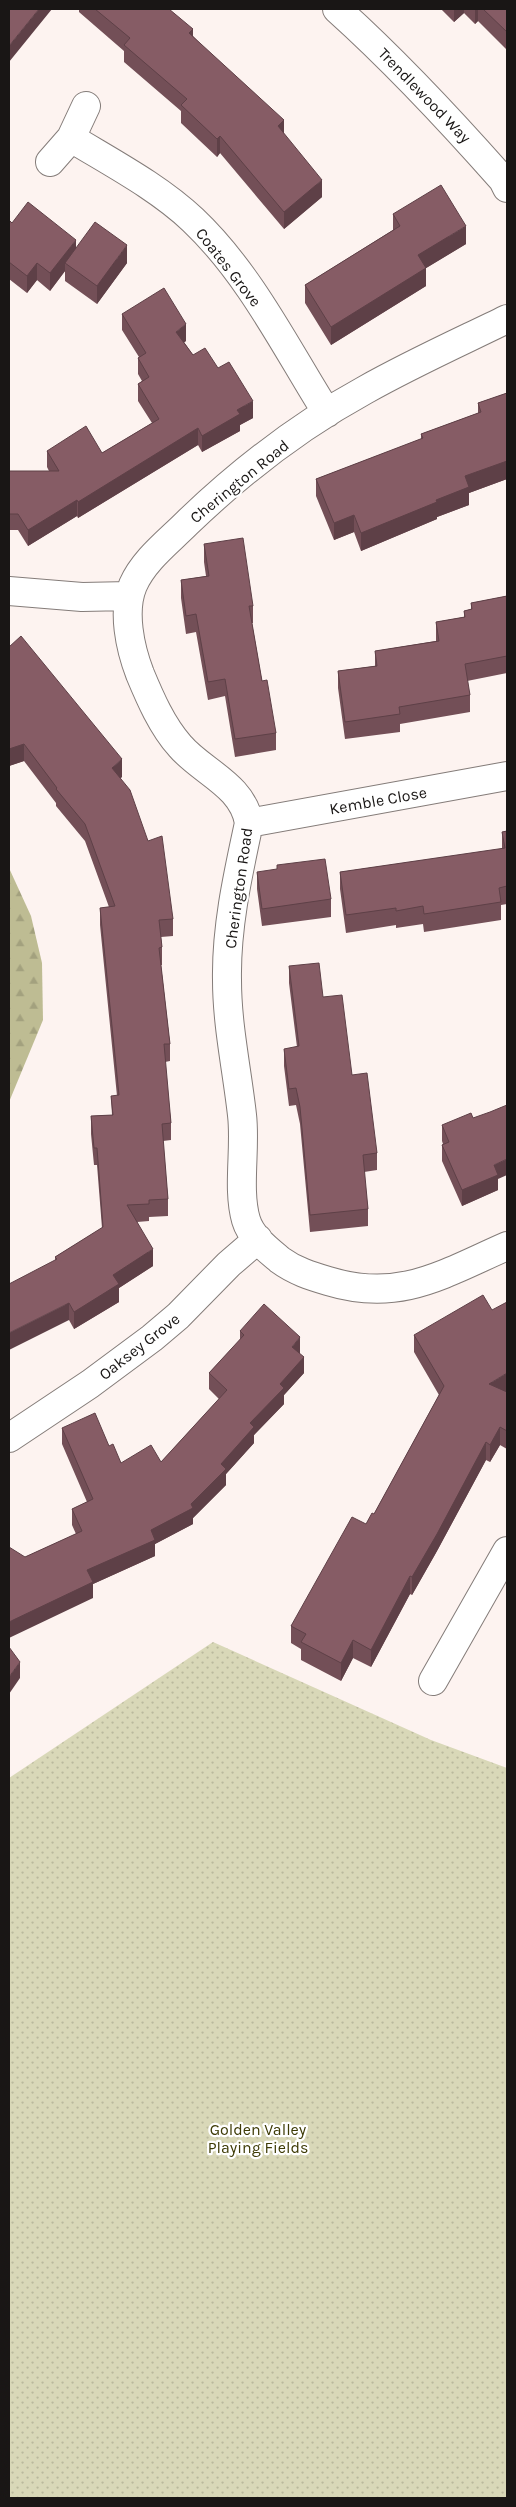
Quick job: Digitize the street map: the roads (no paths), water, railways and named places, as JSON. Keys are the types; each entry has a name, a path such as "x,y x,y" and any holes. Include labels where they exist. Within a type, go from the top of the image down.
{"street":[{"name":"Trendlewood Way","path":"337,9 379,46 491,166 507,188"},
{"path":"50,162 71,138 86,106"},
{"name":"Coates Grove","path":"71,138 162,196 206,234 249,288 327,413"},
{"name":"Cherington Road","path":"507,319 399,372 327,413 251,467 209,502 149,560 140,572 129,596 128,620 140,673 168,731 190,757 232,790 244,809 249,823 234,897 227,978 245,1135 246,1219 258,1239 283,1262 302,1273 338,1284 372,1290 403,1288 422,1284 507,1246"},
{"path":"9,591 82,597 129,596"},
{"name":"Kemble Close","path":"249,823 507,776"},
{"name":"Oaksey Grove","path":"9,1438 90,1384 152,1338 178,1316 229,1264 258,1239"},
{"path":"434,1681 507,1551"}],"park label":[{"name":"Golden Valley Playing Fields","path":"258,2138"}]}
